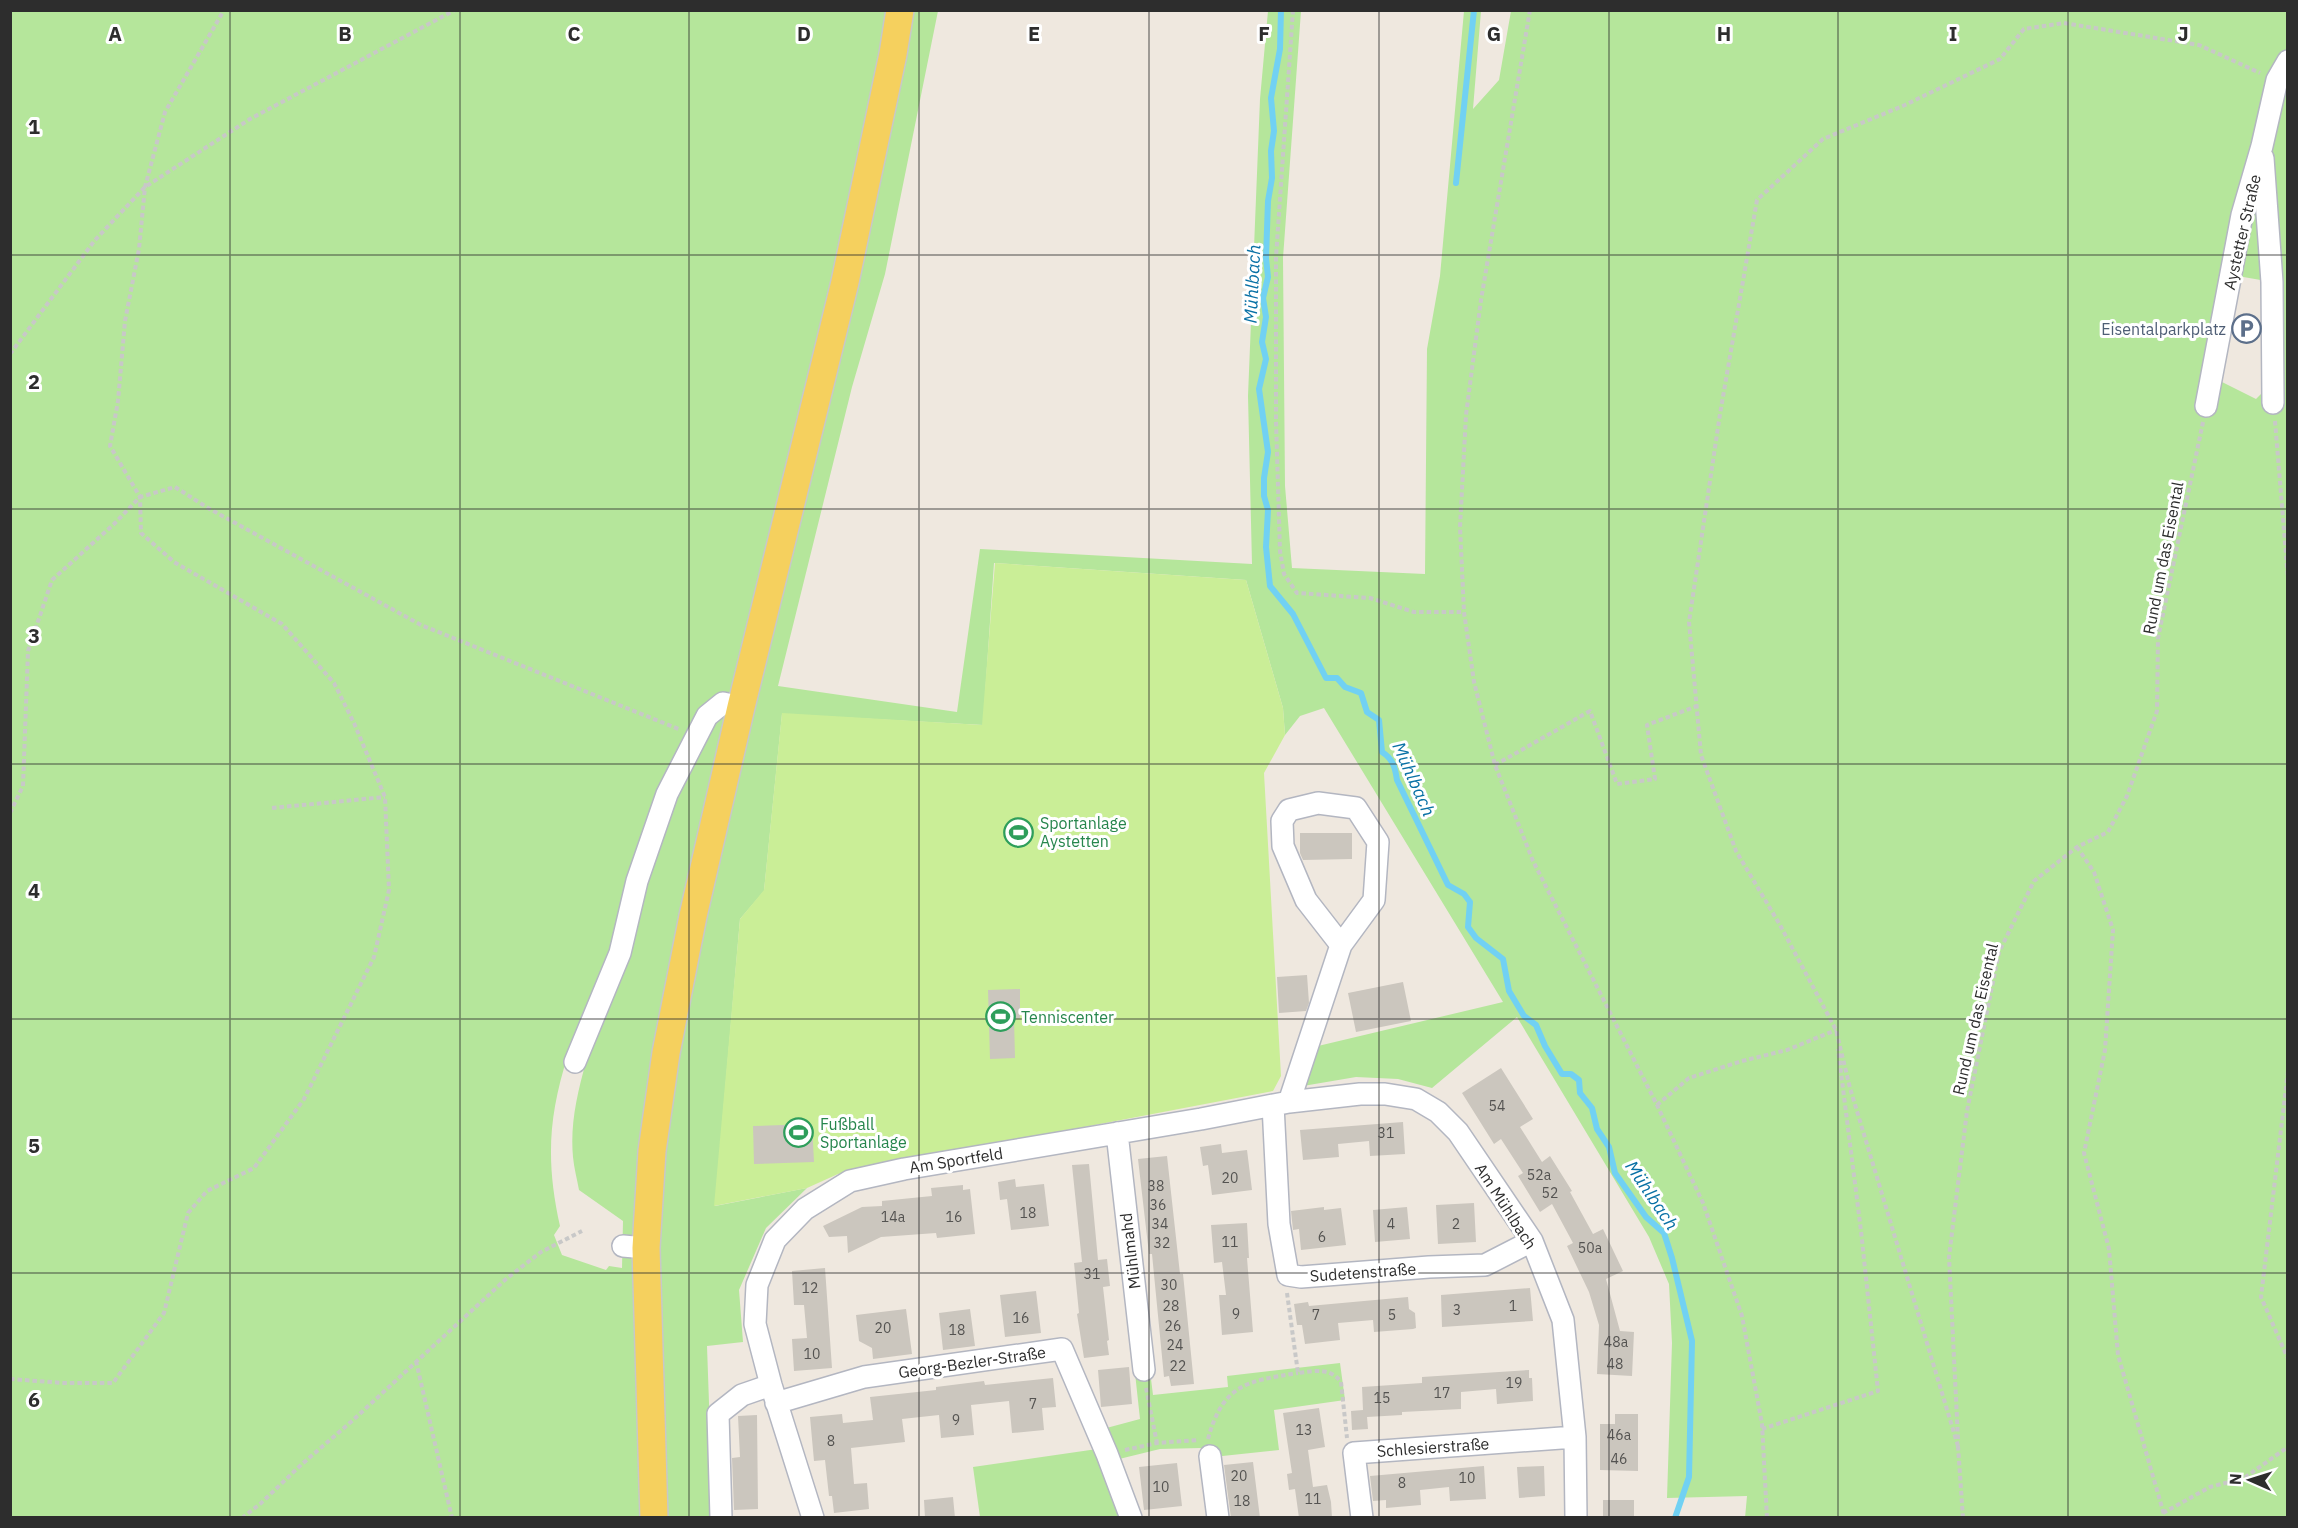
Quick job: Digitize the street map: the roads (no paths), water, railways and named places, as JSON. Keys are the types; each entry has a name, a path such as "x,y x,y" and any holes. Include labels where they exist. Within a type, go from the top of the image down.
{"main road":[{"path":"654,1518 634,1247 652,1151 666,1053 693,916 741,707 845,282 893,54 900,10"}],"street":[{"name":"Aystetter Straße","path":"2206,406 2242,215 2262,146 2277,80 2288,61"},
{"path":"2262,146 2272,282 2273,403"},
{"path":"575,1062 620,953 637,880 667,794 707,716 723,703 741,707"},
{"path":"1289,1102 1341,945 1374,900 1378,842 1356,808 1318,803 1289,810 1282,821 1283,846 1306,900 1341,945"},
{"name":"Am Mühlbach","path":"1289,1102 1360,1094 1385,1094 1416,1099 1438,1112 1458,1132 1532,1241 1563,1320 1575,1437 1576,1518"},
{"name":"Am Sportfeld","path":"813,1518 773,1394 754,1324 757,1285 775,1240 805,1209 858,1179 1289,1102"},
{"name":"Sudetenstraße","path":"1289,1102 1279,1224 1288,1275 1485,1265 1532,1241"},
{"name":"Mühlmahd","path":"1117,1133 1144,1370"},
{"name":"Georg-Bezler-Straße","path":"773,1394 864,1377 1062,1349 1107,1454 1131,1518"},
{"path":"720,1518 718,1414 742,1395 773,1394"},
{"name":"Schlesierstraße","path":"1362,1518 1354,1454 1575,1437"},
{"path":"1209,1448 1218,1518"}],"waterway":[{"name":"Mühlbach","path":"1281,10 1280,49 1271,98 1274,131 1271,151 1272,178 1268,201 1266,258 1268,277 1263,298 1266,317 1262,342 1266,359 1259,389 1268,452 1264,496 1268,510 1266,547 1270,586 1293,614 1326,678 1337,678 1345,687 1361,693 1367,712 1379,720 1382,752 1393,764 1397,780 1448,885 1464,894 1470,902 1468,927 1476,938 1503,959 1509,991 1524,1016 1536,1025 1545,1046 1562,1074 1571,1074 1579,1080 1580,1093 1592,1108 1597,1129 1609,1147 1615,1173 1646,1217 1664,1233 1692,1341 1689,1477 1675,1518"},
{"path":"1456,183 1474,10"}],"place":[{"name":"Eisentalparkplatz","path":"2247,329"},
{"name":"Sportanlage Aystetten","path":"1019,832"},
{"name":"Tenniscenter","path":"1000,1017"},
{"name":"Fußball Sportanlage","path":"799,1133"}]}
